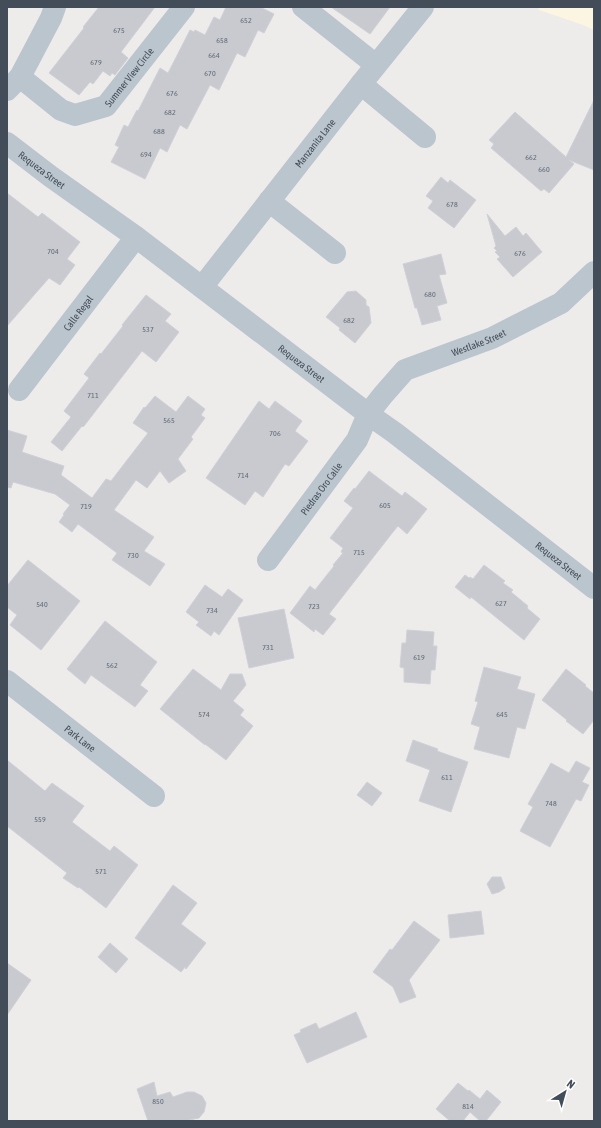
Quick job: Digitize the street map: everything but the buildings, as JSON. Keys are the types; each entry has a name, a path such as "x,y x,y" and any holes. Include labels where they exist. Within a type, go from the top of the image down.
{"street":[{"name":"Summer View Circle","path":"54,7 51,18 13,84 61,110 75,114 106,106 184,7"},
{"path":"304,7 376,65"},
{"name":"Manzanita Lane","path":"202,287 360,84 423,7"},
{"path":"360,84 426,137"},
{"name":"Requeza Street","path":"7,143 50,176 136,237 395,433 594,588"},
{"path":"269,201 336,253"},
{"name":"Calle Regal","path":"19,390 136,237"},
{"name":"Westlake Street","path":"368,414 405,370 492,338 561,303 594,272"},
{"name":"Piedras Oro Calle","path":"268,560 357,440 368,414"},
{"name":"Park Lane","path":"7,681 154,796"}],"shaded area":[{"path":"538,7 594,7 594,30 539,10"}]}
